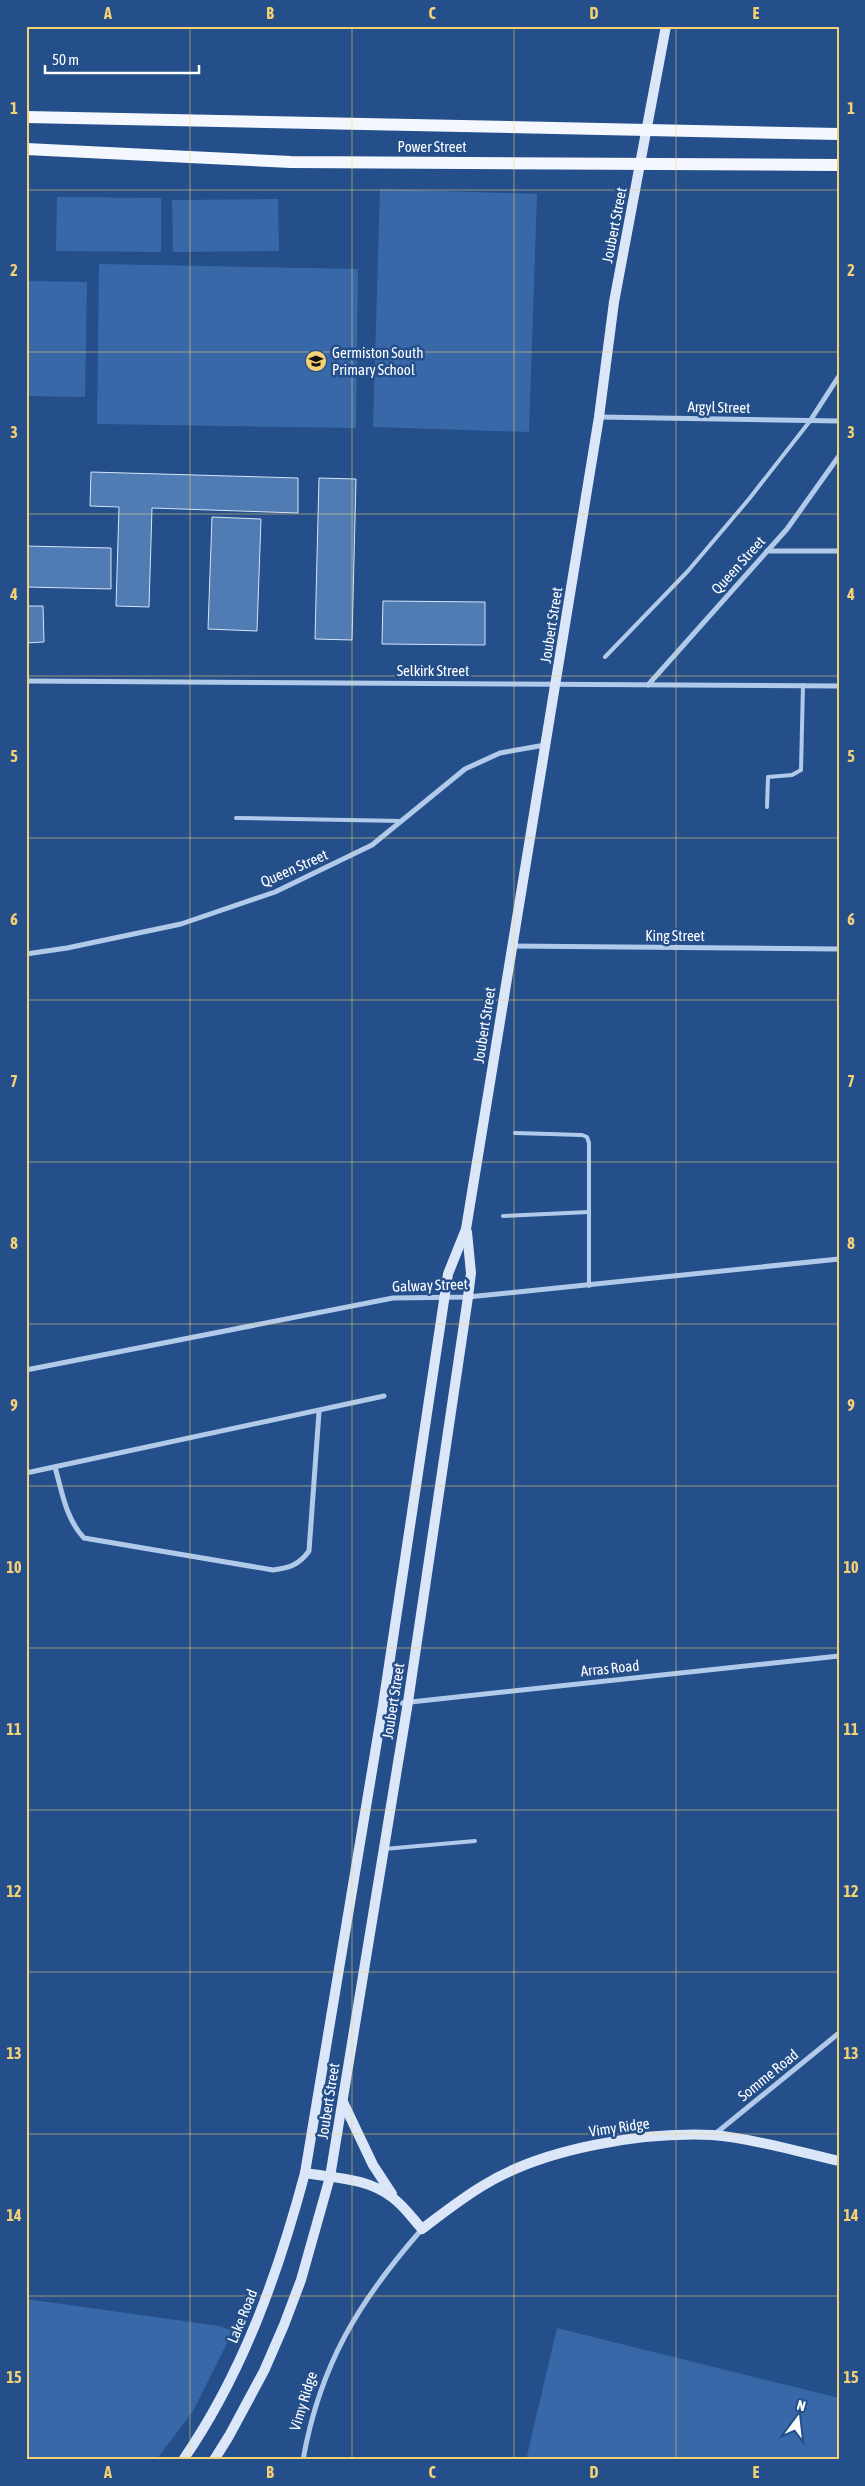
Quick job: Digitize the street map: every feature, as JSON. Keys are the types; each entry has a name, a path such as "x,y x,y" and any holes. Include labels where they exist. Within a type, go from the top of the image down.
{"main road":[{"name":"Joubert Street","path":"305,2173 383,1705 448,1274 466,1229 599,417 614,302 666,26"},
{"name":"Power Street","path":"26,117 839,134"},
{"name":"Power Street","path":"26,149 291,162 839,165"},
{"name":"Joubert Street","path":"330,2177 408,1702 468,1297 471,1273 466,1229"},
{"path":"343,2102 373,2165 395,2199 422,2229"},
{"name":"Vimy Ridge","path":"422,2229 485,2184 560,2153 614,2141 669,2136 713,2136 839,2161"},
{"path":"305,2173 363,2182 381,2189 395,2199"},
{"name":"Lake Road","path":"183,2460 210,2418 241,2358 270,2289 291,2225 305,2173"},
{"path":"214,2460 264,2370 284,2325 301,2280 330,2177"}],"street":[{"path":"810,421 839,376"},
{"name":"Argyl Street","path":"599,417 839,421"},
{"name":"Queen Street","path":"648,685 787,529 839,456"},
{"path":"767,551 839,552"},
{"name":"Selkirk Street","path":"26,681 839,686"},
{"name":"Queen Street","path":"26,954 67,948 181,924 275,892 372,845 465,769 500,753 545,745"},
{"name":"King Street","path":"512,946 839,948"},
{"name":"Galway Street","path":"26,1370 394,1298 468,1297 839,1259"},
{"path":"26,1473 319,1412 384,1396"},
{"path":"56,1466 68,1513 74,1527 84,1538 273,1570 291,1568 303,1559 309,1551 319,1412"},
{"name":"Arras Road","path":"383,1705 839,1656"},
{"name":"Somme Road","path":"713,2136 839,2033"},
{"name":"Vimy Ridge","path":"303,2460 314,2411 326,2374 344,2333 390,2266 422,2229"}],"lane":[{"path":"605,657 688,571 810,421"},
{"path":"767,807 768,777 792,775 801,770 803,685"},
{"path":"236,818 403,821"},
{"path":"515,1133 582,1135 587,1137 589,1143 589,1286"},
{"path":"503,1216 589,1212"},
{"path":"384,1849 474,1841"}],"shaded area":[{"path":"380,189 537,194 529,432 373,427"},
{"path":"57,197 161,198 161,252 56,251"},
{"path":"278,199 279,251 173,252 172,200"},
{"path":"99,264 358,269 356,428 97,424"},
{"path":"26,281 87,282 85,397 26,396"},
{"path":"26,2299 219,2326 233,2331 193,2411 156,2460 26,2460"},
{"path":"557,2328 839,2398 839,2460 526,2460"}],"building":[{"path":"91,472 298,478 298,513 152,508 149,607 116,606 119,507 90,506"},
{"path":"319,478 356,479 352,640 315,639"},
{"path":"212,517 261,519 257,631 208,629"},
{"path":"26,546 111,548 111,589 26,587"},
{"path":"383,601 485,602 485,645 382,644"},
{"path":"26,606 43,606 44,642 26,643"}],"place":[{"name":"Germiston South Primary School","path":"316,361"}]}
